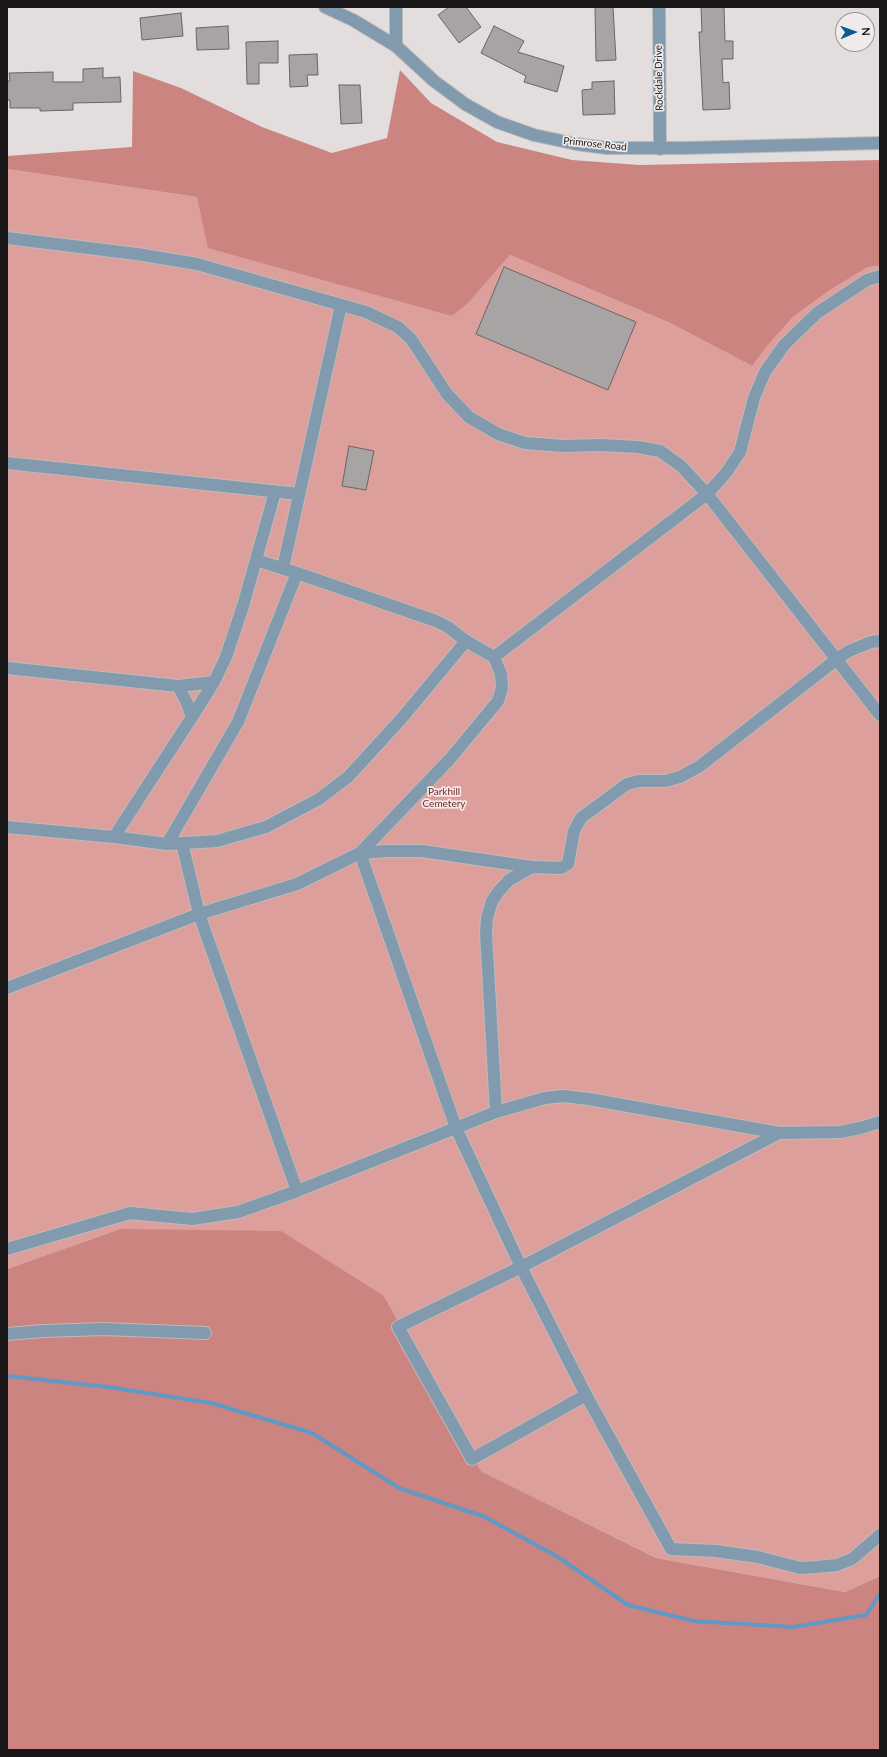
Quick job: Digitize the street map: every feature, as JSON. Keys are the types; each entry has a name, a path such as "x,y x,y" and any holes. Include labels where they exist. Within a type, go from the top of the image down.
{"street":[{"name":"Primrose Road","path":"325,7 353,20 396,46 410,57 434,81 465,104 497,122 534,135 576,144 607,148 880,143"},
{"path":"396,7 396,46"},
{"name":"Rockdale Drive","path":"659,7 660,148"},
{"path":"7,238 137,254 197,264 366,312 398,327 411,339 447,394 469,417 498,434 525,443 564,446 601,445 638,447 660,451 681,466 707,494 880,715"},
{"path":"494,657 707,494 726,473 740,452 754,398 765,372 784,345 817,313 867,280 880,276"},
{"path":"283,568 341,306"},
{"path":"7,463 299,494"},
{"path":"114,836 214,682 226,657 244,606 275,492"},
{"path":"7,988 199,914 297,884 360,853 449,760 498,700 502,688 502,674 494,657 466,641 448,627 436,621 297,572 256,560"},
{"path":"167,844 238,722 297,572"},
{"path":"7,827 114,836 167,844 217,841 243,835 287,817 319,799 348,777 402,718 466,641"},
{"path":"360,853 387,851 422,852 532,867 561,868 568,864 574,831 581,818 598,804 627,784 639,781 665,781 680,777 700,766 837,659 849,651 871,642 880,641"},
{"path":"7,668 178,686 214,682"},
{"path":"178,686 187,703 192,717"},
{"path":"182,843 199,914 297,1191"},
{"path":"360,853 456,1128 521,1267 586,1395 671,1549 737,1553 800,1568 812,1568 838,1565 852,1559 880,1535"},
{"path":"496,1112 486,933 487,918 492,901 509,880 532,867"},
{"path":"7,1249 130,1213 192,1219 238,1212 297,1191 496,1112 545,1098 563,1096 589,1099 779,1133 840,1132 880,1122"},
{"path":"586,1395 472,1459 398,1327 521,1267 779,1133"},
{"path":"7,1334 104,1329 205,1333"}],"green space":[{"name":"Parkhill Cemetery","path":"7,169 197,197 452,316 467,303 510,255 670,323 752,366 768,345 793,317 830,290 868,267 880,266 880,1576 845,1592 656,1558 481,1471 384,1296 120,1229 7,1269"}],"shaded area":[{"path":"400,70 431,103 497,142 572,160 639,165 880,160 880,266 868,267 830,290 793,317 768,345 752,366 670,323 510,255 467,304 452,316 208,248 197,197 7,169 7,156 132,147 133,71 181,88 262,127 332,153 387,138"},
{"path":"120,1229 281,1231 384,1296 481,1471 656,1558 845,1592 880,1576 880,1750 7,1750 7,1269"}],"building":[{"path":"449,7 466,7 481,27 459,43 438,15"},
{"path":"595,7 613,7 616,60 596,61"},
{"path":"701,7 724,7 725,41 733,41 733,59 722,59 723,83 729,82 730,109 703,110 699,32 702,32"},
{"path":"181,13 183,36 142,40 140,18"},
{"path":"228,26 229,49 197,50 196,28"},
{"path":"494,26 524,41 518,52 564,66 557,92 524,82 526,76 481,53"},
{"path":"278,41 278,63 259,63 259,84 247,84 246,42"},
{"path":"317,54 318,75 307,75 308,86 290,87 289,55"},
{"path":"103,68 103,78 120,77 121,102 73,103 73,110 40,111 40,108 10,108 10,100 7,100 7,81 10,81 9,73 53,72 53,82 83,82 83,69"},
{"path":"614,81 615,114 583,115 582,90 592,89 592,82"},
{"path":"339,85 360,85 362,123 341,124"},
{"path":"504,267 636,322 608,390 476,334"},
{"path":"349,446 374,451 366,490 342,486"}],"waterway":[{"path":"7,1376 108,1387 211,1403 312,1433 399,1488 485,1517 558,1557 628,1605 694,1621 793,1627 866,1615 880,1594"}]}
